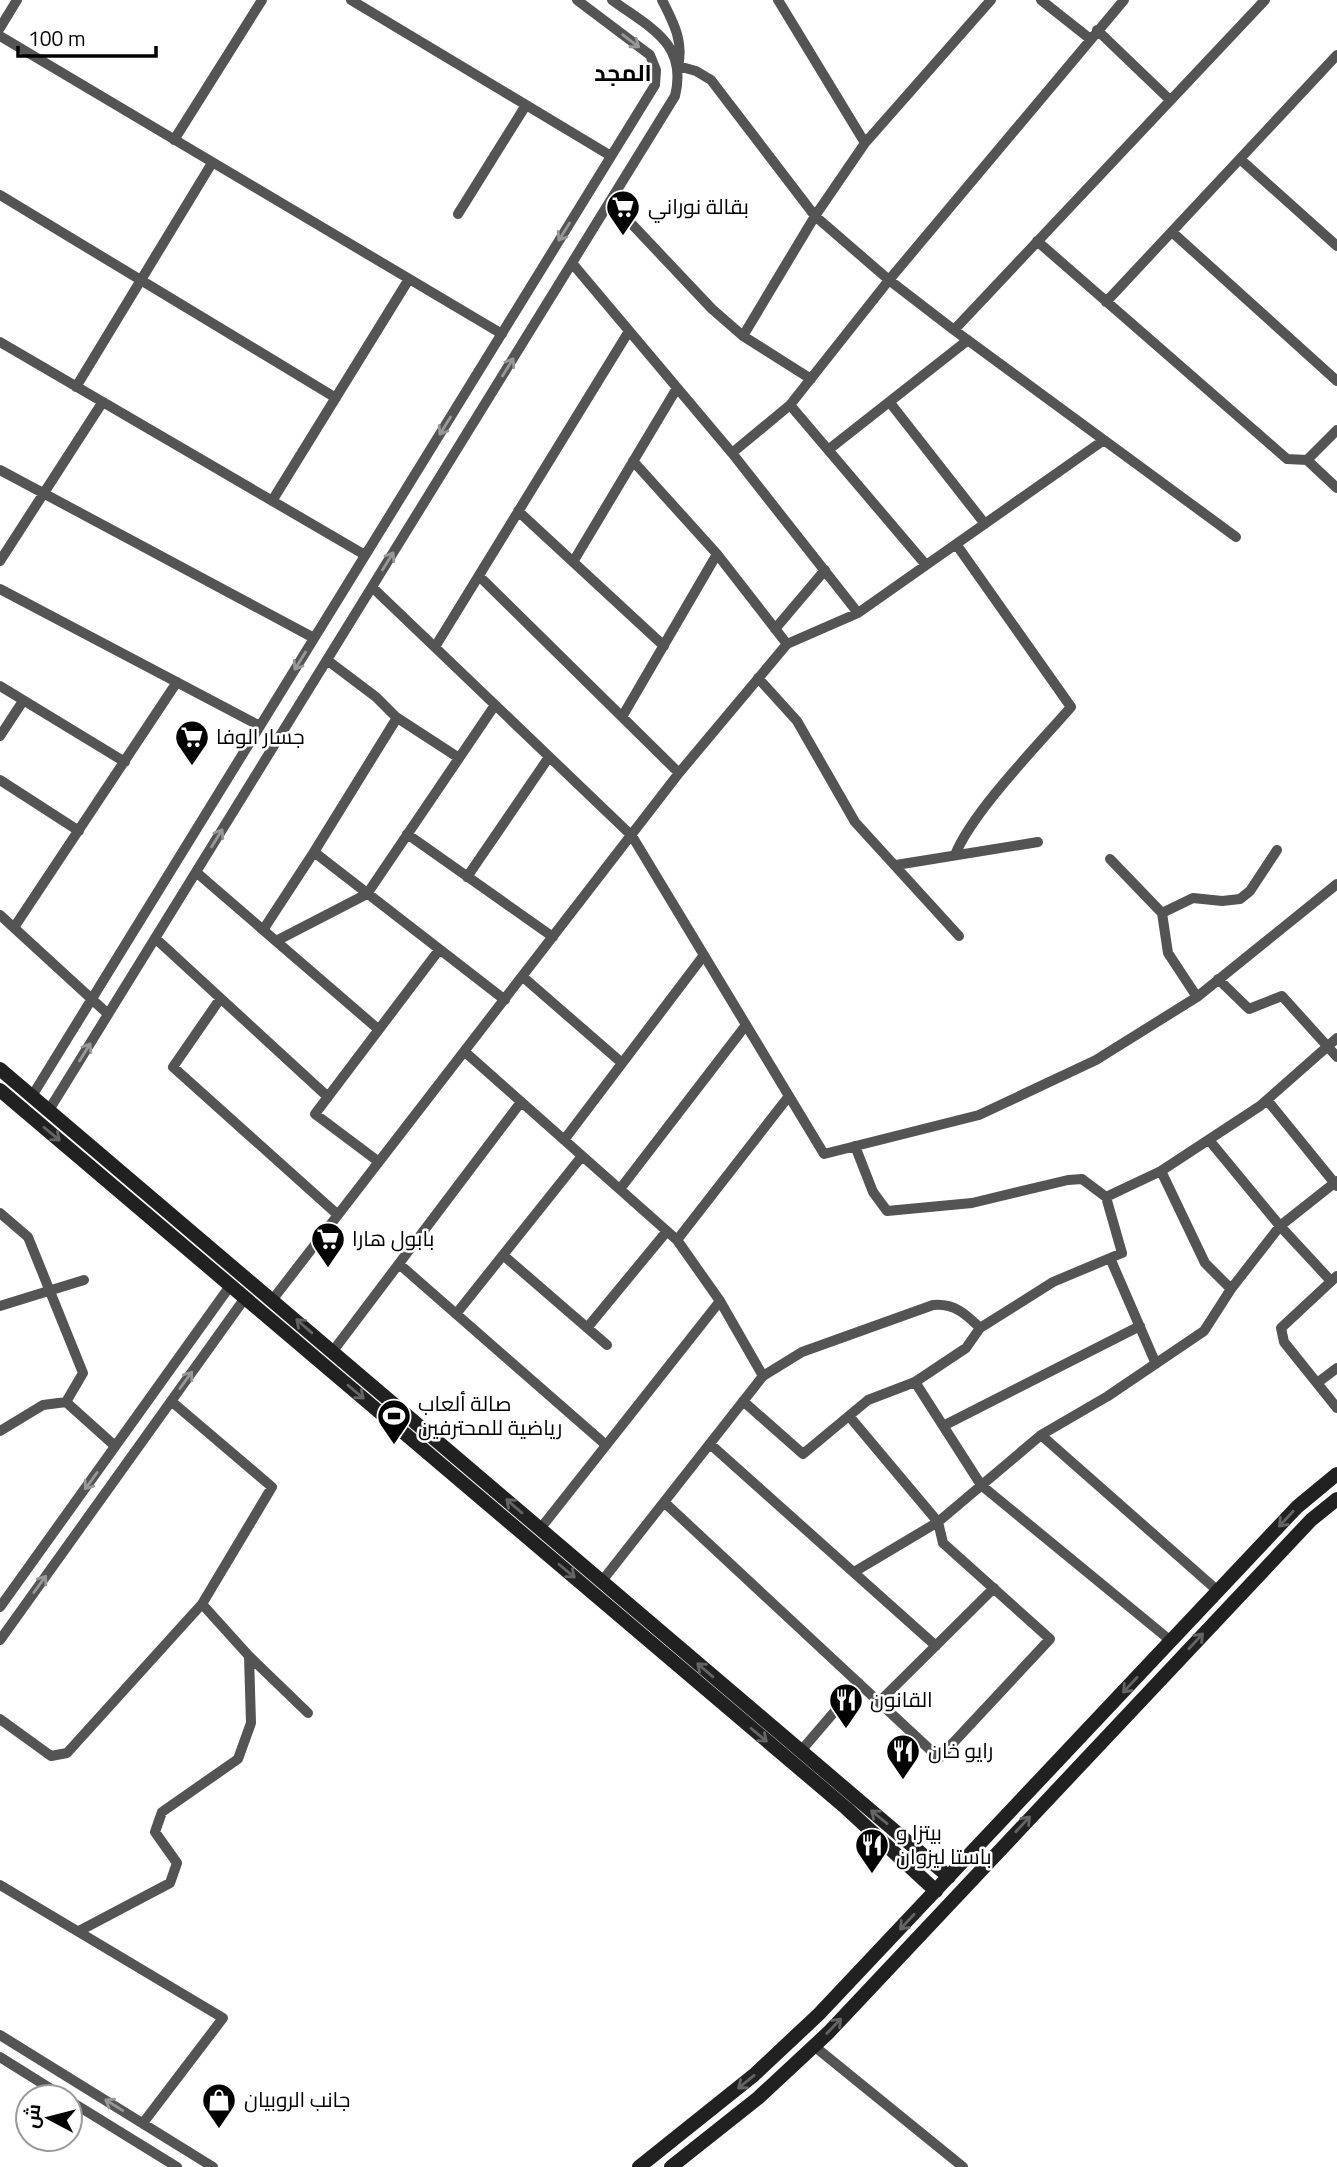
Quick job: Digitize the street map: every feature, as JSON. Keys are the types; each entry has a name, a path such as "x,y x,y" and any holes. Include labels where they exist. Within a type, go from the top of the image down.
{"main road":[{"path":"0,1069 949,1877"},
{"path":"0,1090 846,1808 936,1891"},
{"path":"639,2167 754,2075 819,2014 1297,1507 1337,1474"},
{"path":"671,2167 758,2098 814,2046 1311,1520 1337,1499"}],"street":[{"path":"0,28 17,0"},
{"path":"174,140 262,0"},
{"path":"351,0 611,156"},
{"path":"32,1096 655,85 656,70 650,55 577,0"},
{"path":"49,1110 675,96 679,80 678,66 671,47 662,37 612,0"},
{"path":"662,0 679,39 681,53 678,66"},
{"path":"743,336 815,216 865,143 991,0"},
{"path":"1041,0 1093,34 1170,100"},
{"path":"732,453 790,405 889,280 1124,0"},
{"path":"954,330 1265,0"},
{"path":"783,3 865,143"},
{"path":"0,36 502,334"},
{"path":"1106,302 1337,55"},
{"path":"678,66 696,71 711,80 815,216 889,280 1236,537"},
{"path":"458,214 526,105"},
{"path":"1240,159 1337,246"},
{"path":"76,387 212,163"},
{"path":"0,195 336,398"},
{"path":"610,201 712,309 743,336 811,379"},
{"path":"1171,232 1337,381"},
{"path":"1037,241 1287,459 1297,462 1307,460 1337,430"},
{"path":"572,263 732,453 858,613"},
{"path":"272,501 409,279"},
{"path":"435,647 629,331"},
{"path":"828,450 891,404 968,341"},
{"path":"0,342 365,555"},
{"path":"573,562 677,388"},
{"path":"0,561 102,403"},
{"path":"891,404 985,524"},
{"path":"790,405 926,565"},
{"path":"273,1299 679,773 787,644 858,613 1104,440"},
{"path":"1307,460 1337,488"},
{"path":"634,461 717,554 787,644"},
{"path":"0,470 314,638"},
{"path":"519,512 664,646"},
{"path":"955,855 994,798 1071,707 956,544"},
{"path":"622,717 717,554"},
{"path":"775,629 825,570"},
{"path":"479,576 679,773"},
{"path":"372,587 632,836 824,1154 979,1115 1096,1060 1198,997 1337,884"},
{"path":"0,589 260,726"},
{"path":"327,660 376,697 396,717 459,758"},
{"path":"758,678 797,721 855,822 959,936"},
{"path":"15,926 177,682"},
{"path":"0,687 125,762"},
{"path":"0,736 23,701"},
{"path":"276,941 367,894 495,705"},
{"path":"263,930 395,721"},
{"path":"467,877 549,757"},
{"path":"0,780 79,831"},
{"path":"407,834 554,937"},
{"path":"896,865 1038,842"},
{"path":"1162,913 1193,898 1222,901 1240,899 1250,891 1277,850"},
{"path":"314,852 505,1000"},
{"path":"1110,859 1162,913 1168,953 1198,997"},
{"path":"196,872 378,1030"},
{"path":"0,915 108,1014"},
{"path":"155,938 328,1097"},
{"path":"379,1162 315,1114 439,950"},
{"path":"564,1140 704,956"},
{"path":"523,977 622,1063"},
{"path":"1219,979 1249,1009 1282,996 1333,1042 1337,1057"},
{"path":"220,999 173,1067 338,1215"},
{"path":"620,1189 746,1026"},
{"path":"1106,1197 1161,1171 1209,1140 1267,1100 1333,1042"},
{"path":"465,1052 677,1240 720,1301 763,1376"},
{"path":"677,1240 789,1096"},
{"path":"854,1572 938,1522 1041,1434 1108,1396 1205,1331 1231,1289 1280,1226 1336,1183 1267,1100"},
{"path":"333,1351 521,1102"},
{"path":"1209,1140 1280,1226 1334,1278 1281,1328 1284,1342 1337,1408"},
{"path":"743,1401 803,1454 868,1400 915,1382 966,1348 980,1328 1053,1282 1122,1253 1106,1197 1082,1179 972,1203 887,1211 873,1192 855,1146"},
{"path":"456,1314 582,1156"},
{"path":"1161,1171 1205,1263 1231,1289"},
{"path":"0,1213 28,1237 83,1373 66,1402"},
{"path":"587,1328 667,1231"},
{"path":"503,1255 607,1345"},
{"path":"1110,1258 1156,1364"},
{"path":"399,1264 606,1445"},
{"path":"0,1306 84,1280"},
{"path":"0,1607 230,1286"},
{"path":"0,1640 245,1298"},
{"path":"540,1529 720,1301"},
{"path":"601,1581 763,1376 802,1352 933,1305 945,1304 965,1312 980,1328"},
{"path":"943,1426 1140,1326"},
{"path":"1317,1383 1337,1368"},
{"path":"915,1382 981,1485 1171,1641"},
{"path":"0,1719 51,1756 67,1754 202,1604 272,1487 171,1401"},
{"path":"0,1431 43,1405 66,1402 115,1446"},
{"path":"664,1502 939,1758 1050,1639 943,1543 938,1522 849,1416"},
{"path":"1041,1434 1219,1591"},
{"path":"710,1444 936,1646"},
{"path":"879,1702 994,1588"},
{"path":"202,1604 249,1656 308,1713"},
{"path":"79,1931 170,1883 177,1863 155,1832 162,1812 238,1759 251,1723 249,1656"},
{"path":"800,1752 859,1683"},
{"path":"0,1885 223,2018 143,2123"},
{"path":"0,2035 213,2167"},
{"path":"814,2046 962,2167"},
{"path":"0,2057 42,2083"},
{"path":"84,2110 177,2167"}],"place":[{"name":"بقالة نوراني","path":"623,237"},
{"name":"جسار الوفا","path":"192,767"},
{"name":"بابول هارا","path":"328,1269"},
{"name":"صالة ألعاب رياضية للمحترفين","path":"394,1446"},
{"name":"القانون","path":"846,1730"},
{"name":"رايو خان","path":"903,1781"},
{"name":"بيتزا و باستا ليزوان","path":"872,1875"},
{"name":"جانب الروبيان","path":"219,2130"}],"district":[{"name":"المجد","path":"623,73"}]}
